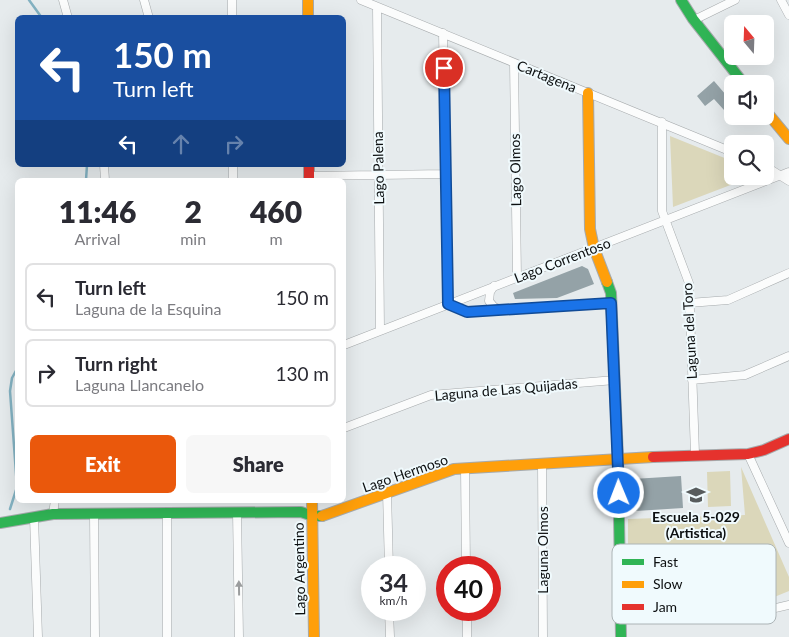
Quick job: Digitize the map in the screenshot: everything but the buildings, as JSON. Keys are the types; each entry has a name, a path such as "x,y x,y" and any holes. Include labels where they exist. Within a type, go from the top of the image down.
{"street":[{"path":"63,0 67,15"},
{"path":"144,0 148,15"},
{"path":"232,0 232,15"},
{"path":"308,0 308,15"},
{"name":"Cartagena","path":"361,0 724,149"},
{"path":"681,0 694,20 737,75"},
{"path":"694,20 735,0"},
{"path":"782,0 789,15"},
{"name":"Lago Palena","path":"377,6 380,330"},
{"path":"443,33 448,304 467,312 611,303"},
{"name":"Lago Olmos","path":"514,63 517,277"},
{"path":"588,93 590,229 594,248 611,293 619,544"},
{"path":"774,121 789,139"},
{"name":"Laguna del Toro","path":"662,122 662,203 665,221 689,283 695,454"},
{"path":"309,178 446,174"},
{"path":"785,174 789,181"},
{"name":"Lago Correntoso","path":"346,344 785,174"},
{"path":"689,303 728,300 789,273"},
{"path":"494,286 490,292 489,301 494,307 507,310"},
{"path":"692,380 745,376 789,356"},
{"name":"Laguna de Las Quijadas","path":"346,427 431,394 615,380"},
{"name":"Lago Hermoso","path":"0,522 53,514 301,512 312,516 324,516 444,471 618,458 695,454 748,454 764,450 789,439"},
{"path":"748,454 785,526 789,543"},
{"name":"Laguna Olmos","path":"542,463 543,637"},
{"path":"465,468 466,556"},
{"path":"387,492 389,556"},
{"path":"53,514 55,503"},
{"name":"Lago Argentino","path":"312,503 314,637"},
{"path":"237,512 239,637"},
{"path":"167,513 167,637"},
{"path":"94,514 95,637"},
{"path":"34,517 38,637"},
{"path":"776,608 789,605"},
{"path":"389,621 390,637"},
{"path":"467,621 467,637"},
{"path":"621,624 621,637"}],"shaded area":[{"path":"670,136 724,158 724,185 730,185 673,207"},
{"path":"741,467 775,544 628,544 628,519 745,515"},
{"path":"730,471 731,506 708,507 707,472"},
{"path":"776,547 789,577 789,591 776,596"}],"waterway":[{"path":"29,0 40,15"},
{"path":"86,178 87,167"},
{"path":"15,372 10,391 15,460"},
{"path":"10,509 15,493"}],"traffic: fast":[{"path":"681,0 693,19 737,75"},
{"path":"607,282 611,293 619,544"},
{"path":"0,523 53,514 301,512 313,516 322,516"},
{"path":"621,624 621,637"}],"traffic: slow":[{"path":"308,0 308,15"},
{"path":"588,93 590,229 594,248 607,282"},
{"path":"774,121 789,139"},
{"path":"322,516 454,469 653,457"},
{"path":"312,503 314,637"}],"traffic: jam":[{"path":"309,167 309,178"},
{"path":"653,457 748,454 764,450 789,439"}],"place":[{"name":"Escuela 5-029 (Artistica)","path":"696,495"}],"route":[{"path":"444,68 448,304 467,312 611,303 619,493"}]}
